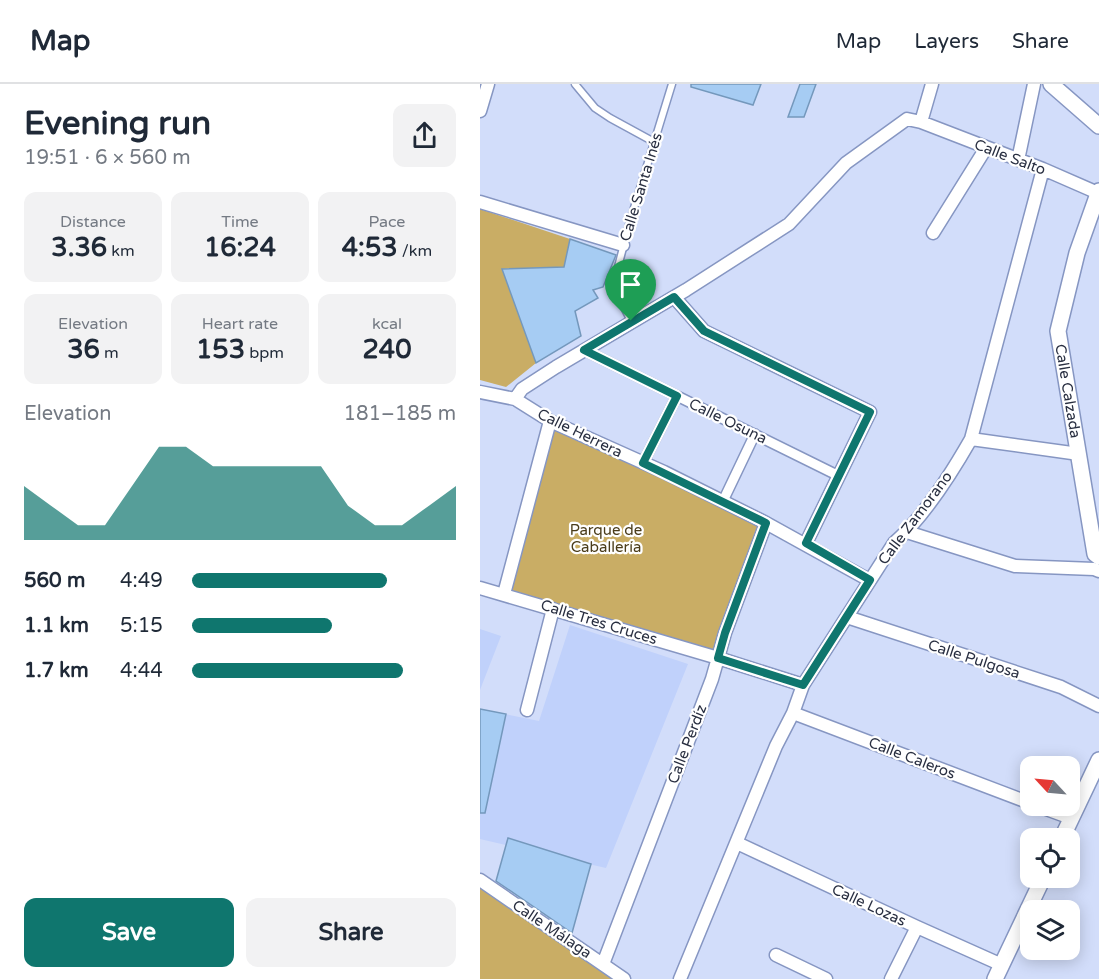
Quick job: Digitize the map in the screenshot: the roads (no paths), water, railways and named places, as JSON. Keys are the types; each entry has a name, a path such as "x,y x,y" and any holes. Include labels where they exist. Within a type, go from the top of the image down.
{"street":[{"path":"480,111 488,84"},
{"path":"514,399 522,389 789,224 846,163 907,119 921,122 932,84"},
{"path":"1018,160 1034,84"},
{"path":"1051,84 1099,126"},
{"name":"Calle Salto","path":"921,122 1099,192"},
{"path":"933,234 986,148"},
{"name":"Calle Zamorano","path":"680,979 803,685 894,543 907,532 955,466 971,439 1043,169"},
{"name":"Calle Calzada","path":"1099,192 1077,253 1058,330 1095,554 1099,556"},
{"path":"480,202 623,245"},
{"path":"674,297 704,331 870,412 806,543"},
{"name":"Calle Osuna","path":"584,350 839,476"},
{"name":"Calle Herrera","path":"480,392 514,399 550,422 723,501 806,543 870,580"},
{"path":"643,463 677,396"},
{"path":"504,594 550,422"},
{"path":"723,501 755,434"},
{"path":"971,439 1079,454"},
{"name":"Calle Perdíz","path":"603,963 712,679 725,633 766,523"},
{"path":"907,532 1015,566 1099,571"},
{"name":"Calle Tres Cruces","path":"480,588 803,685"},
{"path":"527,710 554,609"},
{"name":"Calle Pulgosa","path":"847,617 1061,687 1099,706"},
{"name":"Calle Caleros","path":"793,713 1020,799"},
{"path":"1066,828 1099,760"},
{"path":"1066,816 1071,818"},
{"name":"Calle Lozas","path":"737,843 1002,964"},
{"name":"Calle Málaga","path":"480,880 624,979"},
{"path":"996,979 1038,888"},
{"path":"891,979 917,927"},
{"path":"776,955 826,979"}],"lane":[{"path":"575,84 595,108 654,142"},
{"name":"Calle Santa Inés","path":"631,321 613,286 623,245 672,84"}],"park label":[{"name":"Parque de Caballería","path":"606,538"}]}
